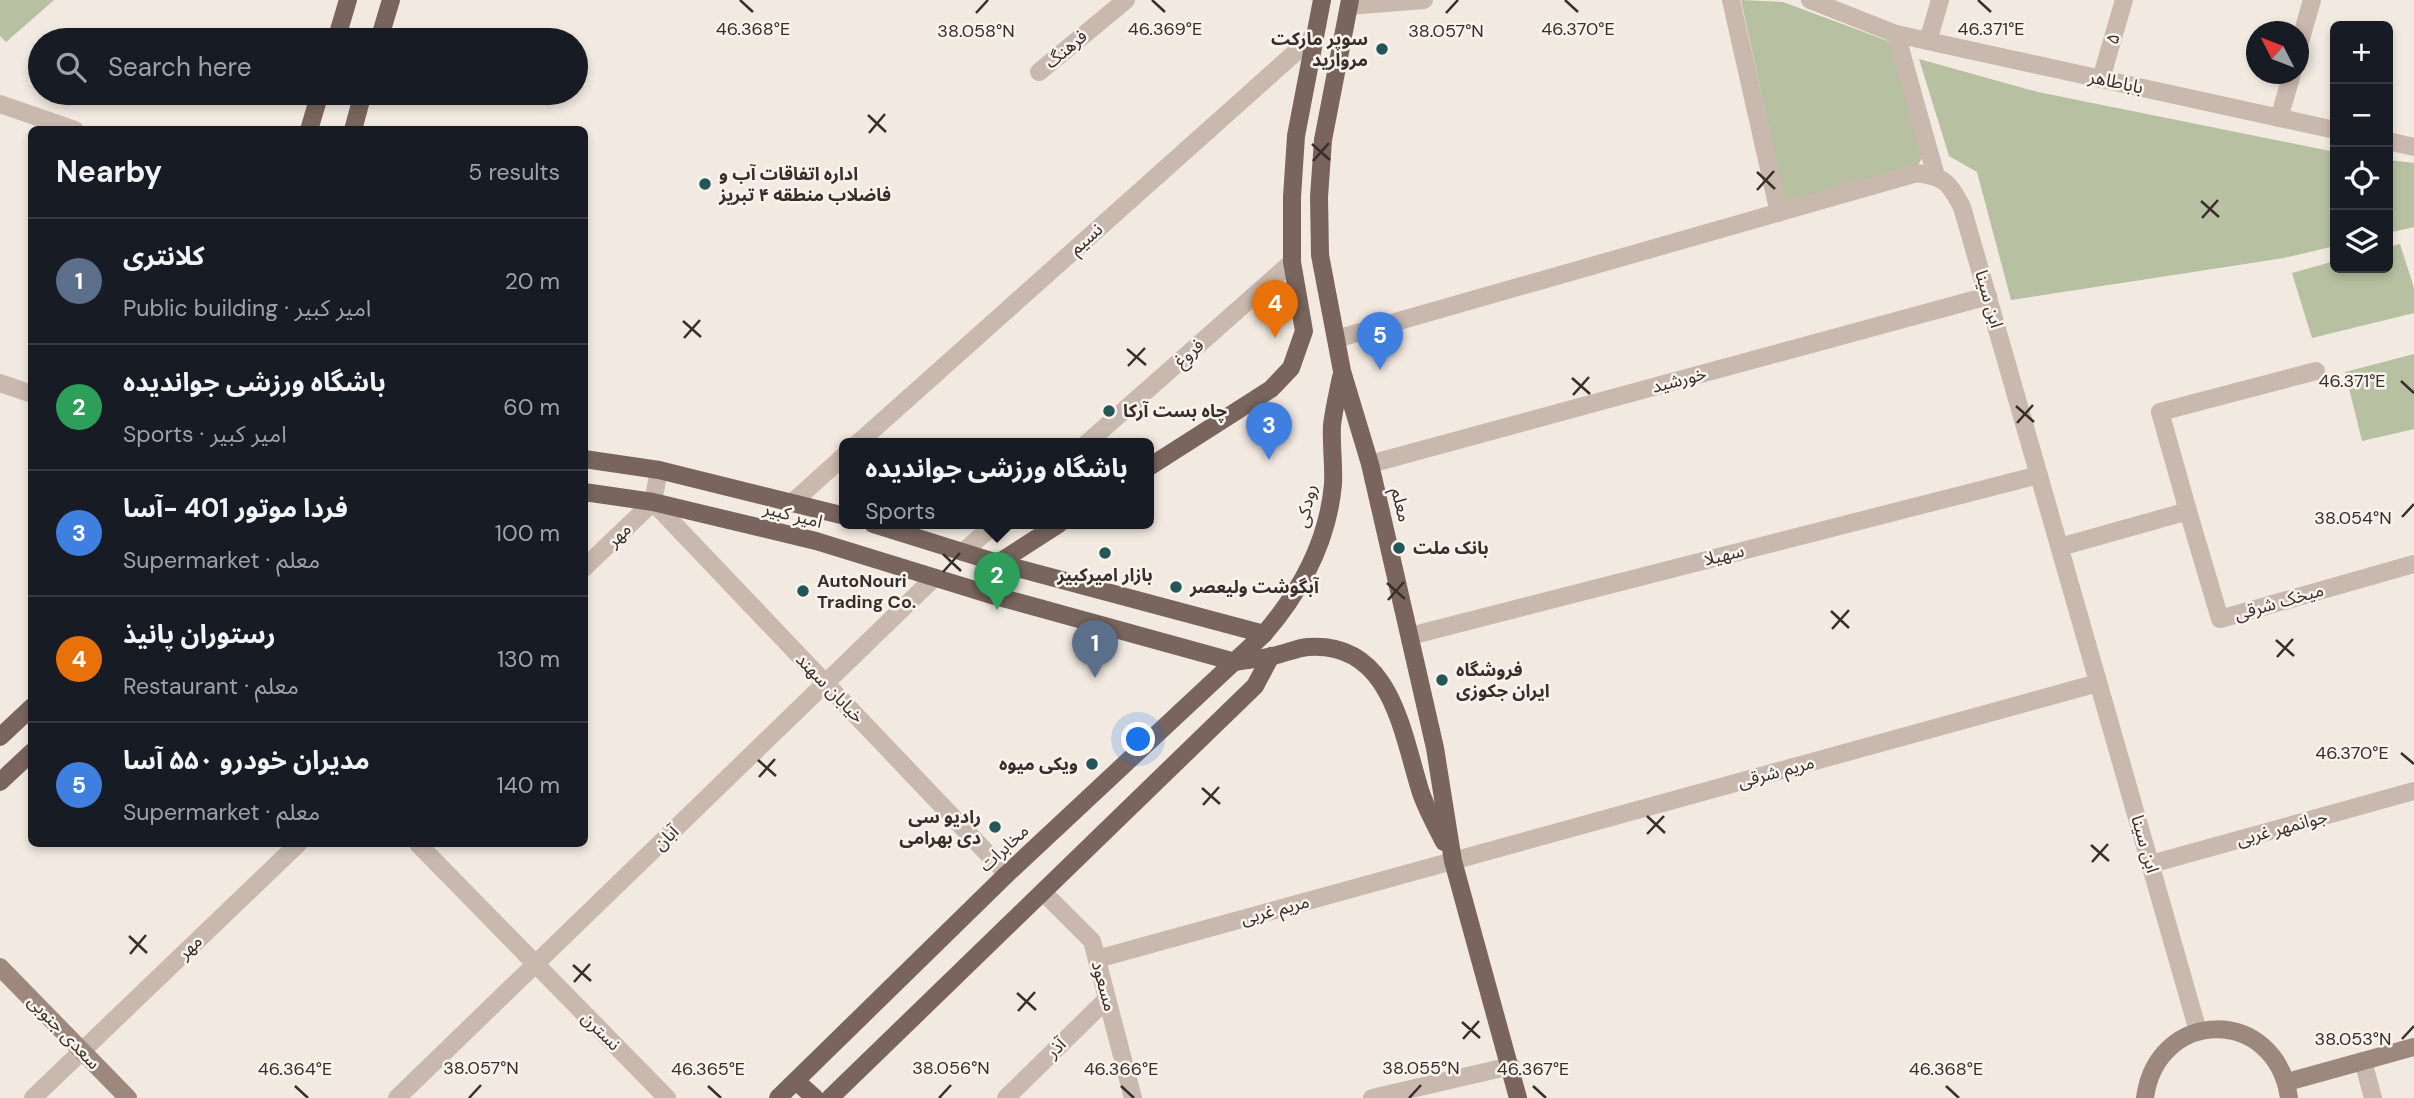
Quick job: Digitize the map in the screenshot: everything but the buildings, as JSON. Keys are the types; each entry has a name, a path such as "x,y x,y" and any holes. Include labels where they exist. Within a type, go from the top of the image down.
{"main road":[{"path":"340,28 348,0"},
{"path":"383,28 391,0"},
{"path":"1154,464 1271,389 1291,368 1304,331 1292,262 1296,136 1322,0"},
{"name":"معلم","path":"1349,3 1323,140 1319,197 1320,255 1342,371 1370,464 1435,748 1453,861 1518,1098"},
{"path":"310,126 316,105"},
{"path":"354,126 360,105"},
{"name":"رودکی","path":"1264,634 1286,608 1305,577 1325,527 1333,484 1332,424 1342,371"},
{"name":"امیر کبیر","path":"588,459 659,470 839,514"},
{"name":"امیر کبیر","path":"588,493 653,502 816,541 988,594 1235,662 1308,647 1352,654 1371,669 1384,686 1398,713 1422,796 1453,861"},
{"path":"830,1098 1255,686 1271,656 1264,634 998,563 889,529"},
{"path":"988,594 998,563 1051,529"},
{"name":"مخابرات","path":"778,1098 1007,874 1264,634"},
{"path":"0,737 28,711"},
{"path":"0,782 28,756"},
{"name":"سعدى جنوبی","path":"0,967 128,1098"},
{"path":"2145,1098 2147,1082 2154,1065 2180,1038 2198,1031 2235,1031 2253,1038 2268,1050 2280,1065 2288,1090 2363,1061 2414,1048"},
{"path":"796,1081 815,1098"}],"street":[{"name":"فرهنگ","path":"1039,72 1126,0"},
{"path":"1349,3 1424,0"},
{"path":"1731,0 1779,213"},
{"name":"باباطاهر","path":"1810,0 1896,34 2330,129"},
{"path":"1928,41 1940,0"},
{"name":"۵","path":"2101,79 2124,0"},
{"path":"2306,21 2312,0"},
{"path":"1336,339 1917,173 1936,176 1896,34"},
{"name":"نسیم","path":"865,438 1315,35"},
{"path":"2279,118 2288,84"},
{"path":"0,104 63,126"},
{"path":"2393,142 2414,147"},
{"name":"ابن سینا","path":"1936,176 1950,184 1962,207 2198,1031"},
{"name":"فروغ","path":"1093,438 1292,262"},
{"name":"خورشید","path":"1370,464 1988,296"},
{"path":"2060,547 2188,511 2160,412 2316,371"},
{"path":"0,383 28,393"},
{"path":"793,502 839,460"},
{"path":"653,502 659,470"},
{"name":"سهیلا","path":"1410,636 2039,475"},
{"name":"مهر","path":"588,564 653,502"},
{"name":"خیابان سهند","path":"653,502 1007,874"},
{"name":"میخک شرقی","path":"2188,511 2220,619 2414,564"},
{"path":"963,552 989,529"},
{"name":"آبان","path":"397,1098 934,578"},
{"name":"مریم شرقی","path":"1453,861 2098,683"},
{"name":"جوانمهر غربی","path":"2151,864 2414,791"},
{"name":"مهر","path":"33,1098 295,847"},
{"name":"نسترن","path":"421,847 667,1098"},
{"name":"مریم غربی","path":"1097,959 1453,861"},
{"name":"مسعود","path":"1043,892 1092,941 1133,1098"},
{"name":"آذر","path":"1006,1098 1107,999"},
{"path":"2363,1061 2373,1098"},
{"path":"1372,1098 1511,1066"}],"green space":[{"path":"0,0 54,0 6,42 0,36"},
{"path":"1741,0 1783,2 1891,42 1923,157 1917,166 1785,203"},
{"path":"1919,59 2038,92 2330,151 2330,247 2284,258 2011,300 1977,172 1949,156"},
{"path":"2393,161 2414,163 2414,227 2393,232"},
{"path":"2400,244 2414,288 2414,313 2312,338 2292,273 2330,262 2330,273 2393,273 2393,246"},
{"path":"2414,354 2414,429 2362,441 2345,372"}],"place":[{"name":"سوپر مارکت مروارید","path":"1382,49"},
{"name":"اداره اتفاقات آب و فاضلاب منطقه ۴ تبریز","path":"705,184"},
{"name":"رستوران پانیذ","path":"1275,338"},
{"name":"مدیران خودرو ۵۵۰ آسا","path":"1380,370"},
{"name":"چاه بست آرکا","path":"1109,411"},
{"name":"فردا موتور 401 -آسا","path":"1269,460"},
{"name":"بانک ملت","path":"1399,548"},
{"name":"بازار امیرکبیر","path":"1105,553"},
{"name":"آبگوشت ولیعصر","path":"1176,587"},
{"name":"AutoNouri Trading Co.","path":"803,591"},
{"name":"باشگاه ورزشی جواندیده","path":"997,610"},
{"name":"کلانتری","path":"1095,678"},
{"name":"فروشگاه ایران جکوزی","path":"1442,680"},
{"name":"ویکی میوه","path":"1092,764"},
{"name":"رادیو سی دی بهرامی","path":"995,827"}]}
